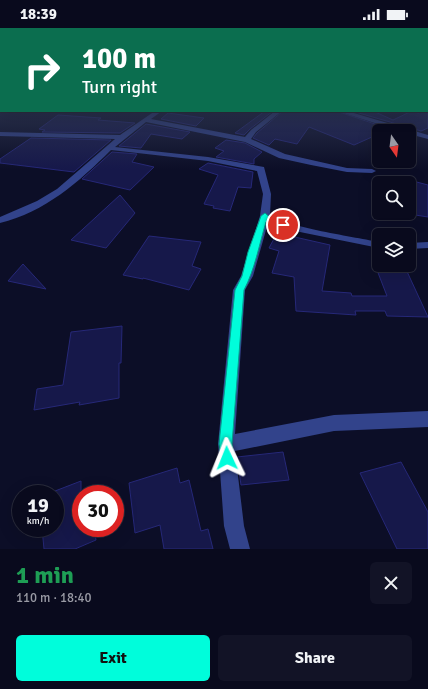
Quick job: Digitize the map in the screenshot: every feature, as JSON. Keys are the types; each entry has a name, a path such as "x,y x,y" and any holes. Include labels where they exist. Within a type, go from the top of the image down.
{"street":[{"path":"0,220 31,209 53,197 78,178 122,137 145,120"},
{"path":"147,120 247,140 262,158 267,194 265,216 252,252 247,276 239,290 226,444 234,526 240,549"},
{"path":"247,140 253,130 267,120"},
{"path":"372,120 384,124"},
{"path":"416,133 428,137"},
{"path":"0,134 122,137"},
{"path":"109,148 208,159 251,168 262,158 282,156 346,170 372,171"},
{"path":"265,216 270,221 296,228 372,244"},
{"path":"416,246 428,245"},
{"path":"226,444 334,423 428,420"}],"building":[{"path":"51,120 102,120 135,123 120,133 42,132 45,130 39,129"},
{"path":"168,120 202,120 196,126"},
{"path":"252,120 261,120 244,135 235,133"},
{"path":"272,120 364,120 375,124 372,124 372,137 354,145 309,127 297,144 275,139 269,145 253,138"},
{"path":"384,120 428,120 428,128 421,131 416,130 416,124 397,124"},
{"path":"146,124 190,132 182,139 151,134 141,148 119,146"},
{"path":"31,138 111,140 74,172 0,163 0,159"},
{"path":"226,140 245,143 262,152 254,159 254,164 216,157 224,151 215,148"},
{"path":"112,152 137,154 132,162 154,167 130,190 82,179"},
{"path":"208,163 253,172 251,188 238,187 230,211 213,208 214,206 204,204 218,175 199,169"},
{"path":"416,182 428,185 428,217 416,215"},
{"path":"120,195 135,213 106,248 71,240"},
{"path":"277,233 330,245 322,291 351,293 352,296 387,296 378,272 407,272 428,317 387,316 385,311 355,311 356,315 296,311 294,277 272,273 279,251 269,248"},
{"path":"149,236 201,242 192,266 201,269 189,290 143,278 123,275"},
{"path":"23,264 46,289 8,281"},
{"path":"122,326 121,363 119,363 119,398 79,405 80,402 34,410 37,389 63,385 71,332"},
{"path":"283,452 289,480 241,485 237,457"},
{"path":"401,462 428,512 428,549 397,549 360,473"},
{"path":"177,468 180,483 189,480 201,531 208,529 213,549 164,549 160,525 135,533 129,483"},
{"path":"81,481 81,485 72,485 72,537 96,537 96,540 75,549 44,549 43,537 64,537 64,488"}],"route":[{"path":"227,458 226,444 239,290 247,276 252,252 265,216 270,221 283,225"}]}
